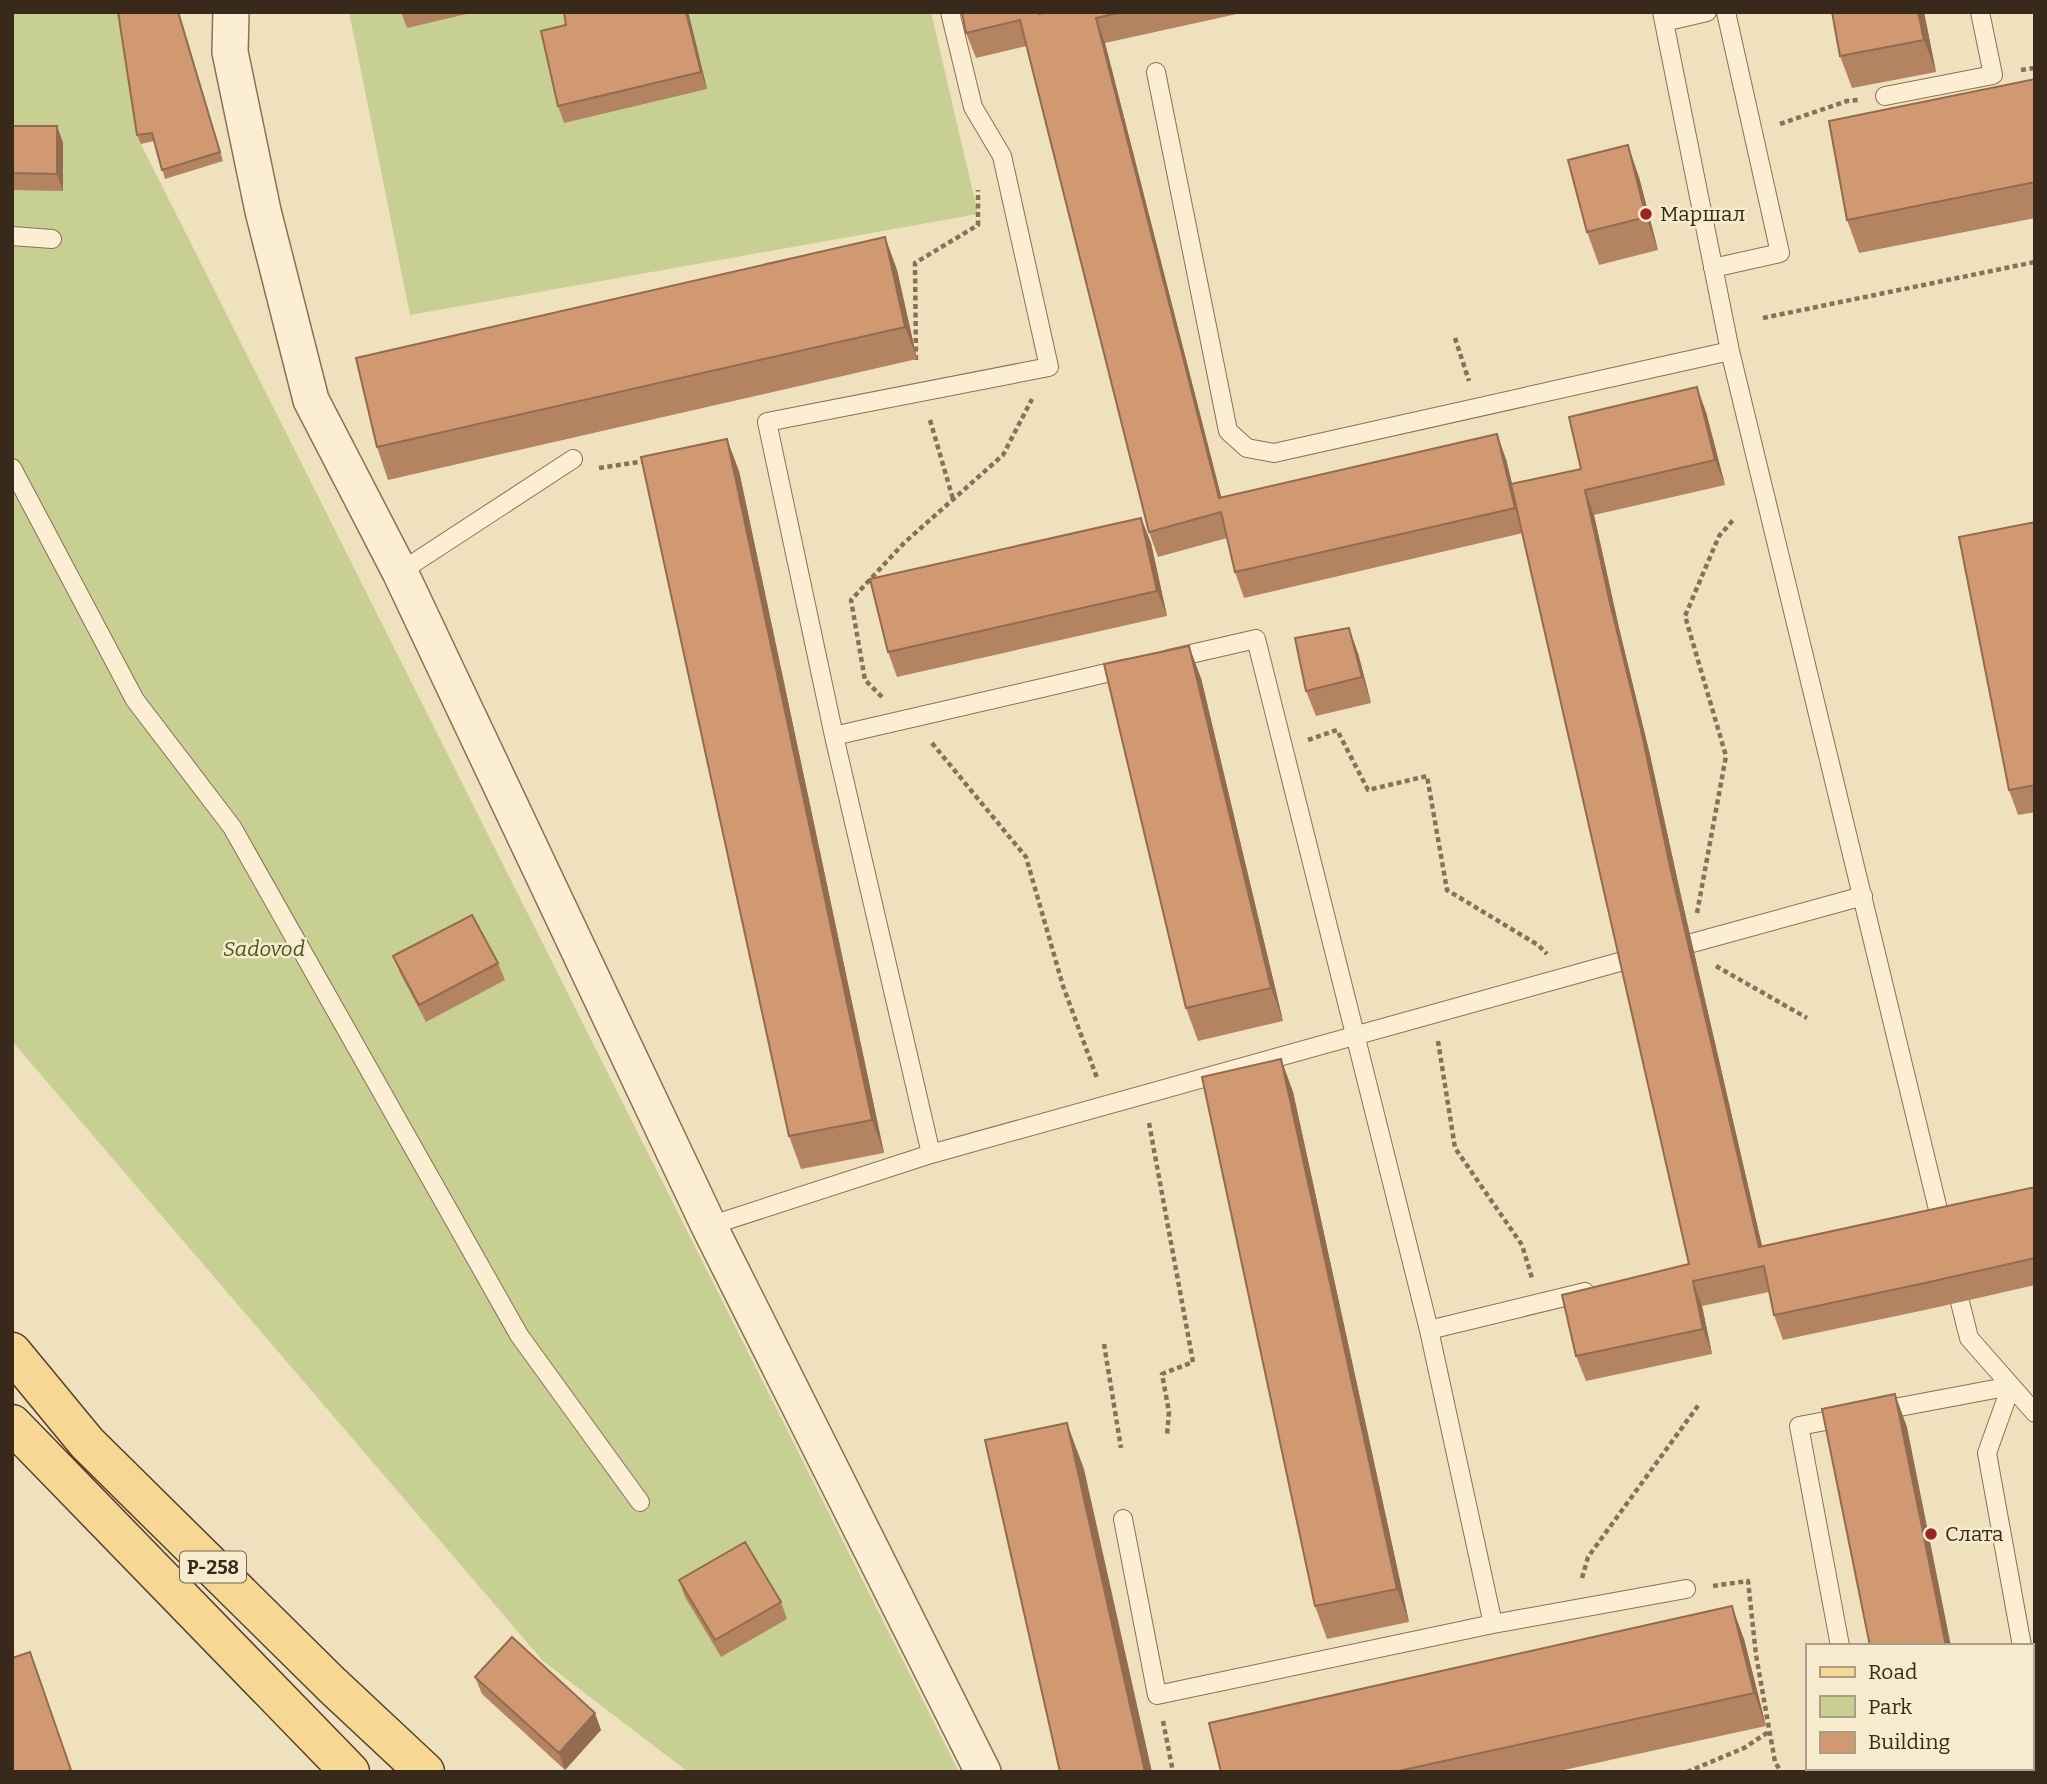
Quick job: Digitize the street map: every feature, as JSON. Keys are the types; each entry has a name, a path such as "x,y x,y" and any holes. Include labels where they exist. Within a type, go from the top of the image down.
{"main road":[{"name":"Р-258","path":"12,1352 87,1443 332,1685 425,1772"},
{"path":"12,1424 350,1772"}],"street":[{"path":"231,12 230,52 263,211 311,400 400,572 709,1226 983,1772"}],"lane":[{"path":"931,1154 834,736 767,422 1048,367 1002,156 973,107 950,12"},
{"path":"1707,12 1663,17 1730,351 1944,1234"},
{"path":"1713,268 1780,253 1726,12"},
{"path":"1885,96 1993,75 1980,12"},
{"path":"1157,72 1228,431 1247,448 1274,453 1730,351"},
{"path":"12,236 52,239"},
{"path":"400,572 573,459"},
{"path":"12,468 135,700 232,827 519,1335 640,1502"},
{"path":"834,736 1256,639 1429,1330 1493,1624"},
{"path":"1692,943 1863,896"},
{"path":"709,1226 931,1154 1623,961"},
{"path":"1429,1330 1607,1287"},
{"path":"1960,1302 1969,1338 2035,1413"},
{"path":"1840,1644 1799,1426 2011,1386"},
{"path":"2011,1386 1987,1453 2022,1644"},
{"path":"1124,1519 1157,1695 1493,1624 1686,1589"}],"path":[{"path":"1753,132 1847,101 1885,96"},
{"path":"916,364 915,263 978,225 978,185"},
{"path":"1763,318 2035,262"},
{"path":"1455,338 1477,407"},
{"path":"1048,367 1003,456 904,542 851,600 865,680 936,747 1026,857 1063,986 1107,1105"},
{"path":"928,413 953,499"},
{"path":"599,468 651,460"},
{"path":"1692,943 1726,756 1685,616 1719,536 1734,519"},
{"path":"1337,730 1368,790 1427,776 1447,890 1538,945"},
{"path":"1736,976 1807,1017"},
{"path":"1440,1065 1455,1148 1522,1245"},
{"path":"1147,1113 1194,1362 1162,1374 1169,1412 1167,1435"},
{"path":"1104,1344 1121,1448"},
{"path":"1588,1557 1700,1403"},
{"path":"1686,1589 1748,1581 1756,1655 1775,1762 1781,1772"},
{"path":"1157,1695 1173,1772"},
{"path":"1687,1772 1744,1748 1770,1731"}],"green space":[{"name":"Sadovod","path":"12,12 120,12 141,144 959,1772 688,1772 543,1661 12,1041"},
{"path":"349,12 931,12 978,214 410,315"}],"building":[{"path":"118,12 178,12 220,152 162,170 152,133 137,135"},
{"path":"564,12 686,12 701,72 558,106 541,31 566,25"},
{"path":"962,12 1122,12 1096,18 1219,498 1497,434 1515,508 1235,572 1221,512 1149,532 1020,20 966,33"},
{"path":"1832,12 1918,12 1924,40 1840,56"},
{"path":"2035,79 2035,182 1847,220 1829,121"},
{"path":"12,126 57,126 57,174 12,173"},
{"path":"1628,145 1646,217 1587,232 1568,160"},
{"path":"885,237 905,327 377,447 356,358"},
{"path":"1697,387 1715,460 1585,490 1759,1247 2035,1187 2035,1258 1774,1315 1764,1266 1693,1281 1703,1329 1576,1356 1562,1295 1689,1264 1511,484 1581,469 1569,417"},
{"path":"727,439 872,1120 789,1136 641,457"},
{"path":"1141,518 1157,591 888,652 870,579"},
{"path":"2035,522 2035,785 2009,790 1959,537"},
{"path":"1349,628 1362,677 1306,691 1295,638"},
{"path":"1189,646 1271,988 1186,1008 1104,664"},
{"path":"472,915 498,963 419,1005 393,956"},
{"path":"1281,1059 1397,1589 1315,1606 1202,1077"},
{"path":"1895,1394 1946,1644 1870,1644 1822,1409"},
{"path":"1067,1423 1145,1772 1060,1772 985,1440"},
{"path":"745,1542 781,1602 715,1640 679,1580"},
{"path":"1732,1606 1754,1693 1394,1772 1221,1772 1209,1723"},
{"path":"512,1637 595,1713 559,1753 475,1677"},
{"path":"30,1652 71,1770 65,1772 12,1772 12,1658"}],"place":[{"name":"Маршал","path":"1646,214"},
{"name":"Слата","path":"1931,1534"}]}
